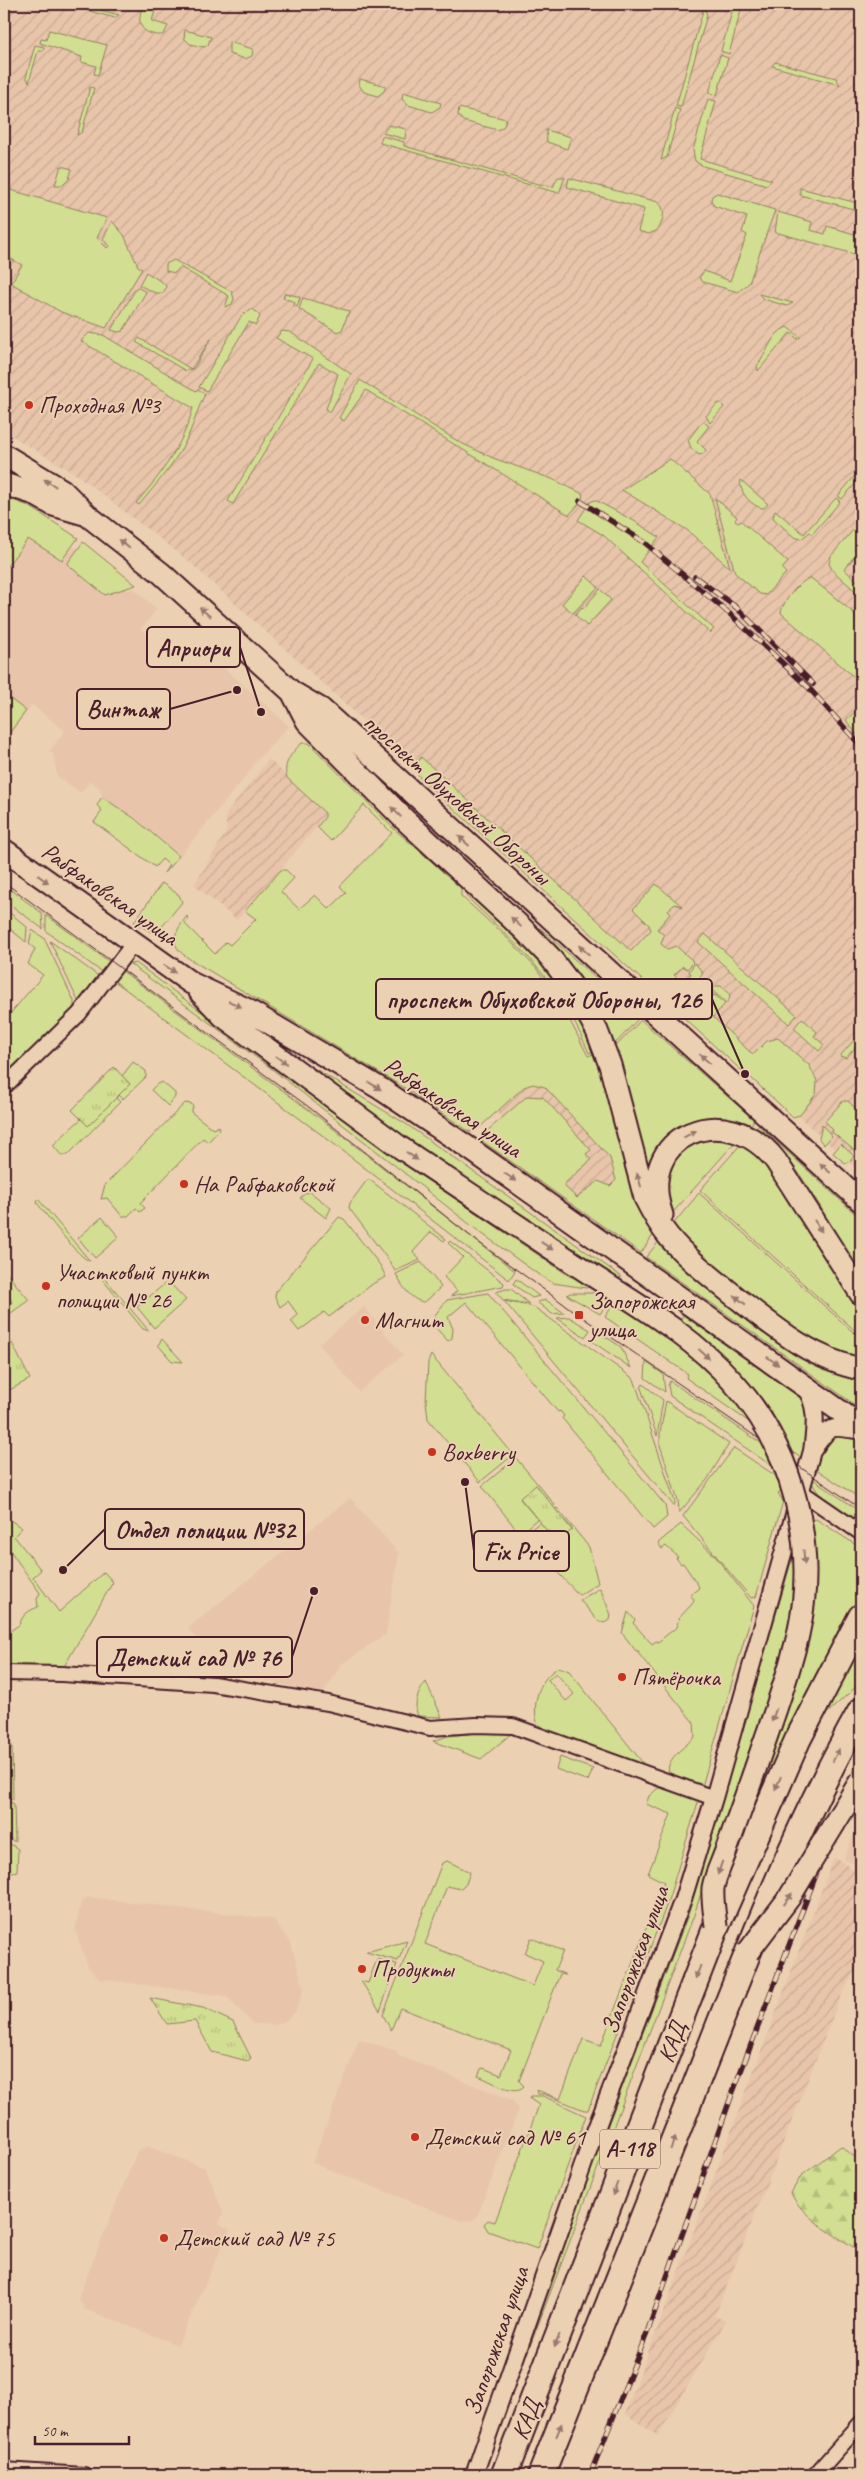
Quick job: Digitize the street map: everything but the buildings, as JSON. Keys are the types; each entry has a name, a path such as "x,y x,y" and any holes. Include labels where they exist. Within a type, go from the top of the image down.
{"highway":[{"name":"КАД","path":"504,2475 716,1927 798,1739 861,1618"},
{"name":"КАД","path":"540,2475 624,2270 748,1952 792,1846 838,1751 861,1711"}],"main road":[{"name":"проспект Обуховской Обороны","path":"4,455 62,490 86,515 161,573 292,692 321,709 861,1200"},
{"path":"4,484 32,493 53,505 86,515"},
{"path":"292,692 307,721 404,819 522,928 550,957 575,990 597,1031 610,1065 645,1198 655,1218 670,1238 722,1286 779,1330 814,1352 861,1369"},
{"name":"Рабфаковская улица","path":"4,850 133,944 191,983 246,1009 381,1089 466,1146 798,1379 861,1426"},
{"path":"191,983 223,1016 401,1148 657,1318 700,1350 733,1381 757,1412 776,1446 794,1492 802,1527 805,1568 798,1634 782,1693 713,1888 716,1927"},
{"path":"670,1238 659,1206 657,1186 658,1173 663,1160 671,1147 695,1131 706,1128 730,1128 760,1144 776,1161 861,1294"},
{"path":"748,1952 789,1898 861,1780"}],"street":[{"path":"4,1087 80,1012 133,944"},
{"path":"798,1379 809,1392 814,1408 815,1423 812,1452"},
{"path":"812,1452 827,1430 836,1427 861,1431"},
{"name":"Запорожская улица","path":"474,2475 588,2152 683,1899 714,1798 812,1452"},
{"path":"800,1491 861,1533"},
{"path":"4,1673 62,1674 213,1684 328,1703 430,1728 476,1725 513,1726 714,1798"},
{"path":"816,2475 861,2423"},
{"path":"4,2470 84,2475"}],"shaded area":[{"path":"4,4 861,4 861,1173 186,559 77,475 4,431"},
{"path":"4,507 69,543 128,590 133,588 157,609 141,629 161,646 168,637 192,659 220,664 289,726 254,764 252,769 180,856 133,816 128,815 103,797 99,788 90,781 81,793 57,776 53,753 49,751 65,731 32,705 8,738 4,736"},
{"path":"269,759 325,813 325,817 237,920 194,885 226,832 226,814"},
{"path":"538,1067 616,1155 623,1184 580,1202 553,1177 492,1107"},
{"path":"364,1307 403,1355 359,1392 319,1344"},
{"path":"350,1498 399,1553 386,1634 342,1664 323,1694 260,1679 222,1673 188,1628"},
{"path":"861,1814 861,1867 844,1859"},
{"path":"834,1857 861,1875 861,1961 841,1996 715,2316 726,2321 658,2436 625,2414"},
{"path":"88,1897 273,1919 291,1943 304,1989 296,2011 287,2020 276,2025 253,2024 226,1996 99,1979 88,1967 75,1930 81,1902"},
{"name":"Детский сад № 61","path":"359,2039 397,2051 397,2055 512,2100 516,2104 518,2111 477,2217 473,2220 461,2221 312,2163"},
{"name":"Детский сад № 75","path":"147,2146 206,2168 223,2212 219,2224 230,2229 178,2345 84,2309 78,2298 137,2151"}],"green space":[{"path":"76,4 119,15 115,18 75,7"},
{"path":"143,4 157,4 152,21 168,26 164,34 152,34 143,29 140,22 140,13"},
{"path":"738,5 742,6 729,54 721,51 733,8"},
{"path":"704,7 707,15 681,107 676,106"},
{"path":"49,30 107,45 98,75 94,74 96,66 81,62 82,57 40,43 41,39 46,40"},
{"path":"185,30 211,37 208,45 204,47 190,44 184,38"},
{"path":"229,42 253,49 252,56 245,59 229,54"},
{"path":"35,45 44,47 43,51 38,51 29,82 26,77"},
{"path":"720,55 728,58 717,95 709,93"},
{"path":"775,62 836,78 840,85 772,66"},
{"path":"360,79 386,86 384,91 378,96 364,92 359,85"},
{"path":"90,87 94,88 82,132 77,135"},
{"path":"403,92 441,103 440,107 432,112 408,105 402,99"},
{"path":"708,99 716,101 700,159 772,180 767,185 703,166 695,161 693,150"},
{"path":"459,108 506,119 504,126 498,130 463,121 458,115"},
{"path":"675,108 680,110 667,157 661,160"},
{"path":"389,125 406,129 405,139 383,133"},
{"path":"546,130 571,137 567,149 547,142"},
{"path":"382,136 404,142 404,146 534,183 553,187 558,177 565,177 559,193 380,143"},
{"path":"61,166 72,169 69,179 63,185 55,185"},
{"path":"569,178 658,202 662,208 663,219 658,230 649,234 638,231 644,209 567,187"},
{"path":"4,188 107,218 97,238 107,248 109,246 103,239 112,221 124,235 138,266 142,269 106,328 61,312 11,283 22,265 4,255"},
{"path":"800,188 861,204 861,211 800,195"},
{"path":"717,193 775,210 749,283 738,292 703,282 699,278 704,271 730,281 747,235 742,232 747,217 714,206 711,200 712,196"},
{"path":"778,212 812,222 810,230 825,234 827,226 861,236 861,256 775,232"},
{"path":"174,260 232,292 234,299 232,304 225,307 229,296 180,267 175,273 166,271 166,264"},
{"path":"146,272 165,284 166,288 163,293 155,293 139,285"},
{"path":"137,287 146,292 123,331 111,330"},
{"path":"285,293 300,297 297,307 294,305 295,302 283,298"},
{"path":"759,294 793,303 787,306 763,299"},
{"path":"303,298 349,311 342,330 337,332 299,309"},
{"path":"253,309 260,316 256,325 249,322 207,391 199,387 242,315"},
{"path":"787,327 800,337 798,339 790,333 758,371 757,366 773,339"},
{"path":"282,331 290,332 351,374 330,412 326,409 338,374 319,363 233,504 228,501 313,359 276,338"},
{"path":"89,333 103,335 196,391 198,389 205,394 179,453 139,505 136,503 154,482 177,447 189,422 193,408 81,341"},
{"path":"139,338 191,369 211,339 194,368 186,371 136,342"},
{"path":"360,380 459,442 493,458 552,479 583,494 581,502 569,515 366,390 344,421 339,418"},
{"path":"720,403 724,407 710,423 706,416"},
{"path":"704,422 709,426 697,441 706,450 703,454 699,455 691,448 688,440 701,423"},
{"path":"670,459 710,494 730,568 687,530 622,490"},
{"path":"861,469 861,477 842,499 838,496"},
{"path":"741,480 768,504 764,508 755,505 747,498 742,489"},
{"path":"4,497 29,506 78,538 62,560 28,539 4,570"},
{"path":"715,498 737,517 735,520 739,523 741,521 788,562 782,569 786,573 766,595 760,594 735,573"},
{"path":"836,498 840,502 812,534 810,532 801,539 794,537 773,518 775,510 804,534"},
{"path":"595,500 659,537 640,562 714,629 710,633 603,535 578,520 590,502"},
{"path":"854,529 861,536 861,542 854,550 857,553 844,569 861,585 861,596 833,571 829,564 831,556"},
{"path":"83,542 136,585 105,595 67,564"},
{"path":"586,576 598,587 573,613 562,604"},
{"path":"811,578 855,614 861,654 861,683 781,613 792,592"},
{"path":"600,589 611,600 587,626 575,615 582,607 584,608"},
{"path":"4,694 26,711 7,736 4,734"},
{"path":"857,710 861,716 861,740 846,720"},
{"path":"302,743 309,743 394,829 461,887 461,896 507,938 536,968 561,1003 588,1056 618,1044 641,1020 753,1119 753,1122 653,1235 641,1253 482,1141 487,1131 527,1096 543,1097 591,1150 586,1154 591,1160 563,1185 577,1198 598,1181 610,1186 616,1180 610,1158 545,1087 533,1084 524,1087 479,1128 470,1132 403,1087 185,956 176,946 175,941 178,930 187,916 188,919 185,924 215,954 226,942 230,945 256,919 245,911 281,870 286,870 294,878 281,892 299,909 315,895 329,909 346,893 340,886 392,833 364,805 331,841 317,827 325,817 325,813 287,778 286,773 289,759"},
{"path":"421,757 631,951 651,930 649,925 633,909 656,884 683,907 675,904 668,910 671,913 657,929 664,935 661,944 667,949 676,946 692,960 693,963 687,969 683,966 674,975 682,982 691,974 689,971 695,963 703,973 698,980 714,994 709,999 715,995 725,1004 713,1017 750,1052 754,1054 767,1041 778,1038 809,1065 817,1081 816,1094 800,1115 793,1117 750,1075 743,1069 741,1070 420,778 415,768"},
{"path":"102,797 134,818 179,856 164,873 169,865 162,859 155,867 94,822 102,811 97,805"},
{"path":"162,883 179,895 182,902 161,928 151,932 134,922"},
{"path":"4,885 42,913 43,929 4,900"},
{"path":"468,893 520,943 539,927 639,1018 617,1042 589,1053 561,999 540,970 466,896"},
{"path":"4,908 27,927 26,942 4,924"},
{"path":"46,915 111,963 103,973 46,931"},
{"path":"32,930 44,938 74,1001 74,1008 4,1078 4,1021 43,975 28,964 35,949 29,944"},
{"path":"705,934 797,1015 789,1024 698,942"},
{"path":"50,941 100,977 79,1003"},
{"path":"136,963 423,1177 571,1277 583,1258 366,1110 299,1059 406,1124 622,1277 586,1288 553,1283 539,1275 477,1230 272,1069 130,964"},
{"path":"121,970 321,1119 515,1271 509,1280 334,1144 113,980"},
{"path":"716,986 721,986 729,993 730,998 726,1003 712,990"},
{"path":"802,1018 817,1032 814,1036 824,1045 819,1051 794,1028"},
{"path":"856,1038 860,1042 846,1058 840,1056"},
{"path":"133,1062 146,1071 146,1077 123,1099 119,1095 130,1084 122,1076"},
{"path":"114,1067 130,1084 88,1126 72,1110"},
{"path":"162,1082 175,1093 175,1097 168,1106 151,1090"},
{"path":"116,1098 120,1102 68,1155 61,1155 53,1145 81,1119 88,1126"},
{"path":"843,1101 848,1101 861,1114 861,1156 832,1132 833,1130 825,1121"},
{"path":"185,1103 192,1104 191,1112 213,1129 219,1126 220,1129 208,1142 203,1138 140,1203 145,1208 140,1212 136,1208 128,1216 122,1216 107,1198 101,1199 105,1185"},
{"path":"758,1125 861,1219 861,1277 808,1187 784,1153 770,1138 756,1154 778,1181 861,1313 861,1336 700,1190"},
{"path":"822,1125 832,1136 824,1145 819,1139"},
{"path":"841,1144 854,1156 846,1164 833,1153"},
{"path":"367,1180 370,1180 446,1239 444,1241 431,1232 413,1252 420,1260 395,1271 349,1208 350,1203"},
{"path":"310,1192 331,1208 326,1218 300,1198"},
{"path":"699,1193 861,1339 861,1409 646,1257"},
{"path":"38,1199 90,1261 85,1259 63,1235 37,1203"},
{"path":"102,1217 119,1237 95,1258 78,1238"},
{"path":"339,1217 344,1219 380,1265 386,1277 374,1283 329,1317 324,1312 299,1331 291,1321 298,1315 288,1301 280,1307 275,1297 276,1291"},
{"path":"450,1241 504,1283 503,1286 451,1296 457,1291 444,1277 463,1257 448,1243"},
{"path":"421,1262 441,1287 425,1302 411,1296 396,1274"},
{"path":"4,1270 29,1300 4,1318 4,1307 12,1302 4,1288"},
{"path":"98,1270 149,1331 143,1329 98,1274"},
{"path":"516,1279 539,1296 532,1298 513,1284"},
{"path":"168,1281 186,1300 154,1328 137,1307"},
{"path":"511,1289 529,1304 503,1300 496,1292"},
{"path":"622,1291 677,1326 683,1315 802,1399 809,1412 810,1420 801,1458 686,1378 688,1374 605,1317"},
{"path":"488,1293 665,1505 667,1517 653,1529 562,1418 564,1416 560,1411 558,1412 466,1302 448,1317 453,1329 452,1338 448,1341 435,1327 434,1316 447,1300"},
{"path":"570,1293 596,1293 609,1300 600,1314 567,1295"},
{"path":"546,1300 564,1313 552,1314 537,1302"},
{"path":"504,1301 534,1307 634,1379 675,1502 674,1506"},
{"path":"569,1317 590,1330 585,1337 557,1318"},
{"path":"597,1331 621,1347 631,1368 590,1340"},
{"path":"162,1339 183,1362 172,1361 158,1345"},
{"path":"12,1343 30,1379 4,1393 4,1348"},
{"path":"431,1355 512,1453 512,1456 480,1482 428,1419 426,1401 428,1362"},
{"path":"646,1362 663,1374 665,1392 645,1378"},
{"path":"670,1381 761,1443 772,1466 670,1396 668,1385"},
{"path":"643,1384 663,1400 657,1436 641,1388"},
{"path":"666,1401 729,1444 707,1480 679,1513 678,1501 660,1445 660,1433"},
{"path":"848,1432 861,1443 861,1499 816,1469 825,1439"},
{"path":"734,1448 776,1476 781,1491 778,1493 783,1501 756,1597 751,1598 683,1516"},
{"path":"516,1458 555,1505 553,1507 536,1486 520,1499 537,1519 520,1534 482,1486"},
{"path":"813,1479 861,1512 861,1524 819,1494 812,1483"},
{"path":"536,1485 572,1530 557,1543 520,1498"},
{"path":"557,1508 589,1547 598,1583 579,1595 523,1536 540,1522 557,1542 572,1529 555,1509"},
{"path":"4,1516 22,1528 14,1536 41,1570 33,1577 59,1612 104,1572 113,1582 62,1670 4,1664 4,1635 19,1625 26,1613 38,1607 37,1599 40,1593 4,1542"},
{"path":"816,1519 861,1548 861,1682 731,1802 694,1915 527,2354 591,2169 689,1912 793,1556 798,1526"},
{"path":"681,1524 715,1556 754,1606 701,1790 670,1775 668,1770 669,1764 676,1754 695,1737 694,1723 638,1653 639,1651 636,1651 622,1633 628,1612 635,1620 633,1623 652,1644 656,1641 658,1642 678,1626 676,1623 679,1621 678,1619 693,1603 694,1599 690,1595 699,1588 698,1585 683,1563 681,1564 676,1558 678,1557 666,1546 662,1549 658,1543"},
{"path":"600,1588 611,1615 610,1620 604,1623 597,1620 580,1600"},
{"path":"559,1667 569,1671 643,1763 643,1766 548,1733 537,1723 536,1699 546,1677","holes":["556,1673 574,1694 566,1701 548,1680"]},
{"path":"426,1682 442,1717 418,1716 417,1698"},
{"path":"486,1732 512,1733 481,1759 433,1741 448,1736"},
{"path":"12,1745 13,1800 4,1794 4,1758"},
{"path":"560,1757 593,1769 588,1781 556,1769"},
{"path":"658,1788 671,1789 699,1799 667,1904 588,2110 584,2110 544,2094 538,2094 537,2090 560,2099 583,2039 601,2045 664,1882 648,1874 671,1814 646,1804 649,1796"},
{"path":"8,1801 14,1804 15,1842 4,1835 4,1808"},
{"path":"4,1840 18,1849 17,1871 4,1874"},
{"path":"447,1861 470,1872 466,1884 461,1889 447,1886 425,1944 533,1986 543,1961 525,1953 531,1938 563,1951 555,1970 566,1975 560,1974 519,2081 524,2086 520,2089 515,2090 502,2087 478,2076 483,2068 501,2075 511,2050 400,2008 391,2030 383,2015 442,1863"},
{"path":"407,1941 398,1961 366,1952"},
{"path":"377,1959 397,1964 380,2011 361,1981 368,1983"},
{"path":"150,1998 203,2008 233,2022 251,2058 248,2061 212,2052 195,2021 167,2024"},
{"path":"531,2096 543,2096 586,2116 537,2249 488,2231 484,2224 488,2220 495,2222 539,2105 530,2099"},
{"path":"841,2146 861,2162 861,2241 855,2248 810,2217 796,2202 791,2193 801,2176"}],"tram line":[{"path":"4,882 310,1108 474,1239 579,1315 861,1509"}],"railway":[{"path":"580,501 644,542 731,615 808,687 861,746"},
{"path":"695,577 737,608 813,684"},
{"path":"590,2475 647,2333 731,2097 861,1757"}],"place":[{"name":"Проходная №3","path":"29,405"},
{"name":"Винтаж","path":"237,690"},
{"name":"Априори","path":"261,712"},
{"name":"проспект Обуховской Обороны, 126","path":"745,1074"},
{"name":"На Рабфаковской","path":"184,1184"},
{"name":"Участковый пункт полиции № 26","path":"46,1286"},
{"name":"Запорожская улица","path":"579,1315"},
{"name":"Магнит","path":"365,1320"},
{"name":"Boxberry","path":"432,1452"},
{"name":"Fix Price","path":"465,1482"},
{"name":"Отдел полиции №32","path":"63,1570"},
{"name":"Детский сад № 76","path":"314,1591"},
{"name":"Пятёрочка","path":"622,1677"},
{"name":"Продукты","path":"362,1969"},
{"name":"Детский сад № 61","path":"415,2137"},
{"name":"Детский сад № 75","path":"164,2238"}]}
